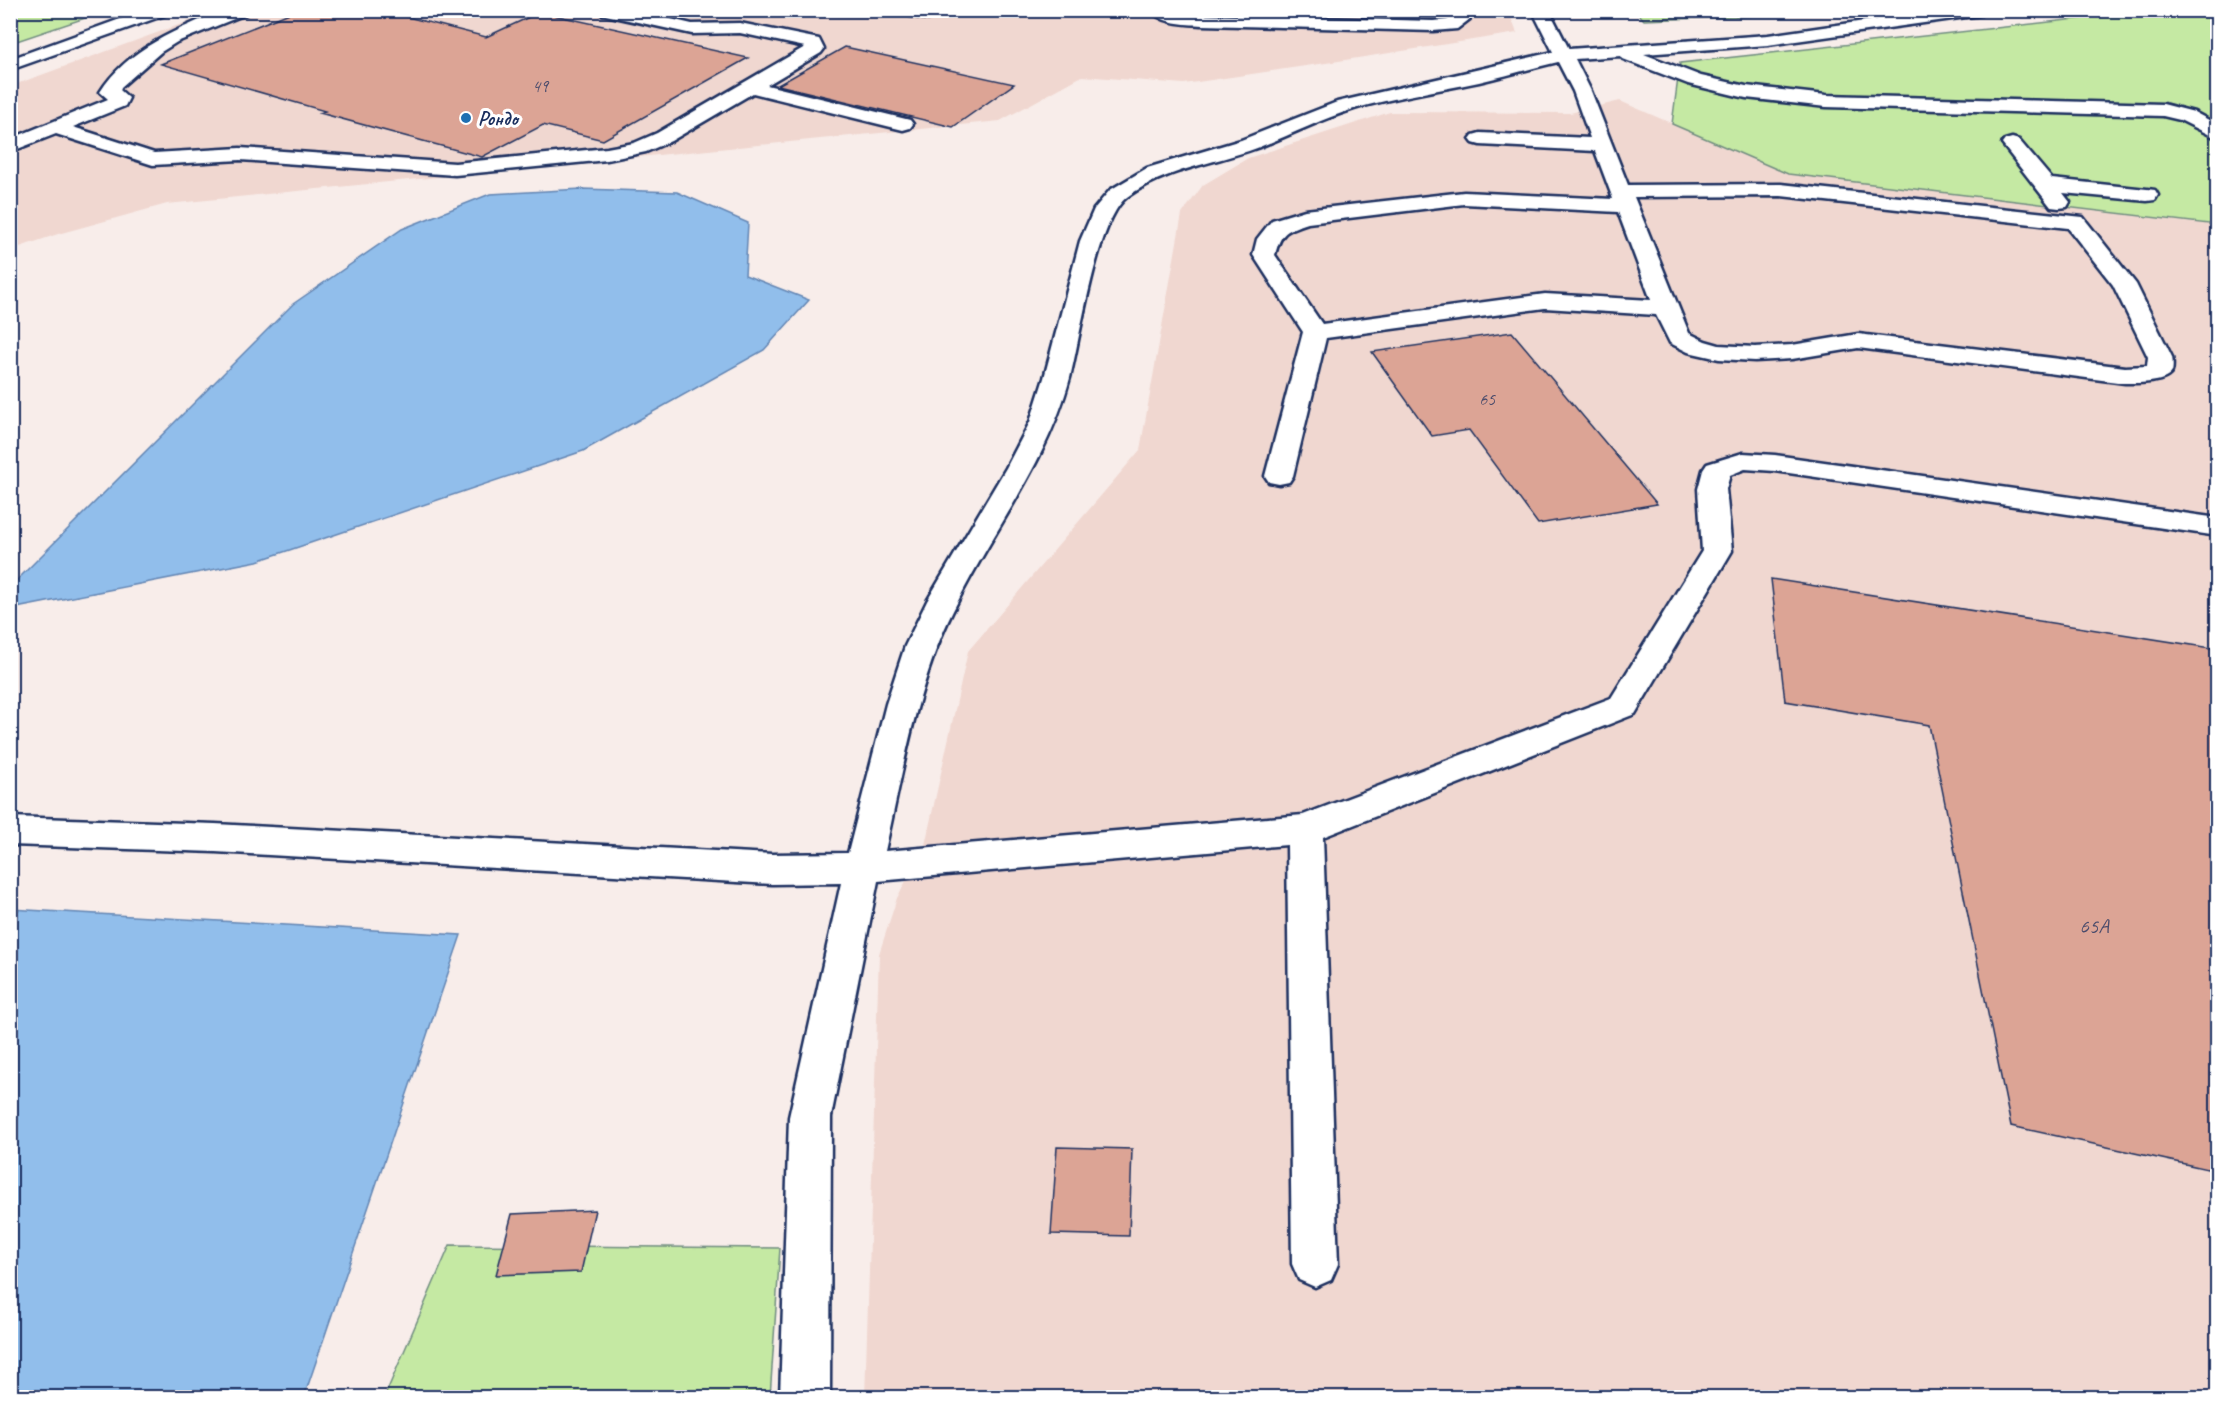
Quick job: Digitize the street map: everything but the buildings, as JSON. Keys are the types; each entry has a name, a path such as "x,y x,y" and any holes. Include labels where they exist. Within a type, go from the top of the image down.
{"street":[{"path":"10,65 162,10"},
{"path":"10,146 118,102 120,98 109,92 114,84 154,48 171,38 240,10"},
{"path":"56,128 153,159 240,154 455,169 607,154 639,148 752,87 815,49 813,44 740,28 692,29 607,10"},
{"path":"906,10 928,14 946,10"},
{"path":"1158,10 1178,18 1202,20 1433,26 1450,25 1461,19 1460,10"},
{"path":"1540,10 1582,91 1665,308 1679,338 1697,347 1719,352 1755,354 1792,352 1858,341 2125,375 2147,375 2160,370 2160,357 2124,284 2012,144"},
{"path":"805,1398 810,1117 862,868 876,819 902,704 921,646 942,601 1020,468 1043,422 1057,378 1097,223 1117,194 1154,172 1269,137 1344,106 1406,90 1481,76 1562,55 1768,40 1981,10"},
{"path":"1617,50 1695,80 1746,92 1826,101 2163,110 2187,116 2217,133"},
{"path":"752,87 903,124"},
{"path":"1480,139 1603,145"},
{"path":"2045,184 2147,195"},
{"path":"1279,476 1315,332 1264,255 1268,238 1280,225 1305,217 1464,198 1624,199 1780,190 2075,222"},
{"path":"1315,332 1545,301 1665,308"},
{"path":"10,831 215,838 772,869 862,868 1305,829 1623,706 1717,551 1712,489 1717,470 1743,461 2217,527"},
{"path":"1305,829 1315,1264"}],"shaded area":[{"path":"1508,10 1517,33 1184,84 1082,76 1000,121 167,204 58,234 11,250 11,86 217,11"},
{"path":"1620,101 1788,174 2217,225 2217,1397 865,1398 879,954 897,898 925,845 968,651 1140,450 1182,214 1203,185 1248,158 1390,112 1570,113"}],"green space":[{"path":"11,10 106,10 106,11 11,43"},
{"path":"2158,10 2217,11 2217,225 1788,174 1672,124 1680,63"},
{"path":"1636,11 1804,11 1787,15 1644,20"},
{"path":"450,1245 780,1248 770,1397 384,1398"}],"water":[{"path":"582,189 677,192 748,223 745,275 809,300 764,350 583,451 257,561 11,609 11,586 293,304 402,229 490,194"},
{"path":"10,909 461,935 304,1397 11,1397"}],"place":[{"name":"Рондо","path":"466,118"}]}
